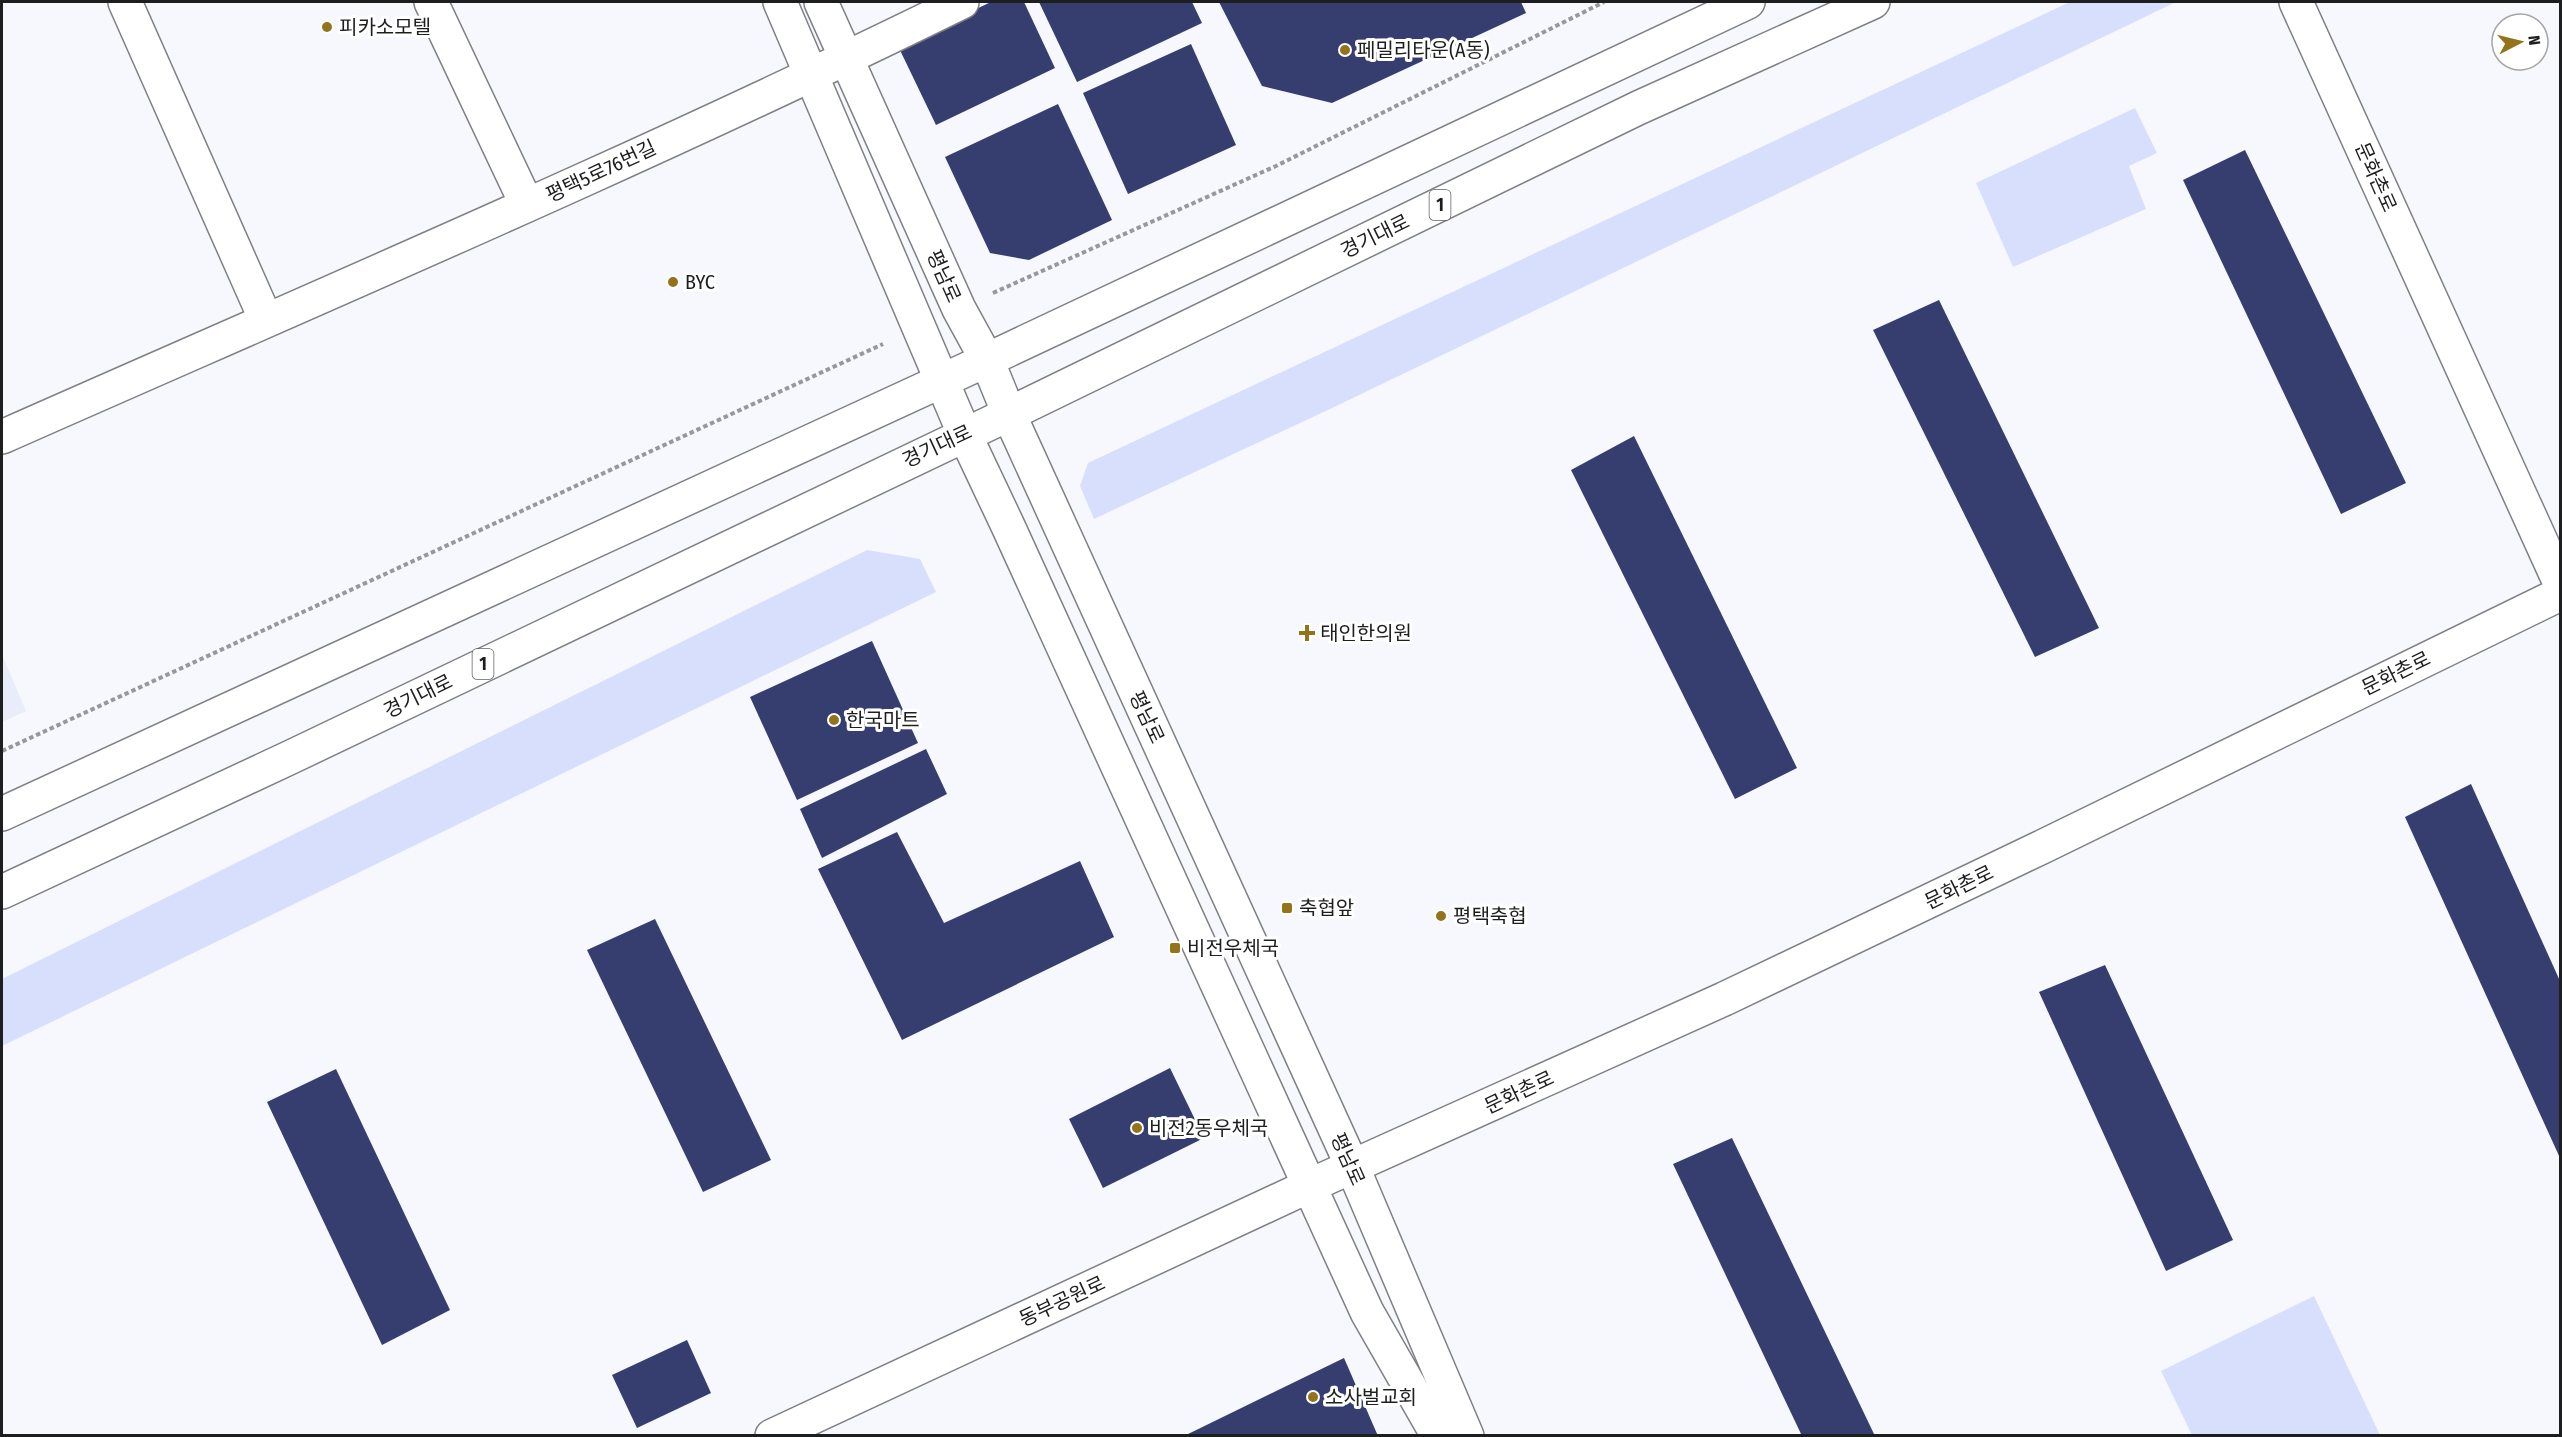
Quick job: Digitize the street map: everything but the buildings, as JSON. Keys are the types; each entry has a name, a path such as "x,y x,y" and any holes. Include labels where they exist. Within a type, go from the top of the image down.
{"street":[{"path":"125,2 266,320"},
{"name":"평택5로76번길","path":"431,2 527,205 813,74 962,2"},
{"path":"780,2 813,74 964,433 1311,1185 1367,1312 1438,1436"},
{"name":"평남로","path":"821,2 959,309 987,360 1009,414 1353,1168 1467,1436"},
{"path":"2,814 987,360 1748,2"},
{"name":"경기대로","path":"2,892 291,757 964,433 1009,414 1638,108 1873,2"},
{"name":"문화촌로","path":"2296,2 2560,583"},
{"path":"2,437 527,205"},
{"name":"문화촌로","path":"1353,1168 1734,994 2044,846 2560,594"},
{"name":"동부공원로","path":"772,1436 1311,1185 1353,1168"}],"path":[{"path":"959,309 1276,166 1604,2"},
{"path":"2,750 885,343"}],"shaded area":[{"path":"2070,2 2176,2 1330,409 1094,519 1080,486 1088,463"},
{"path":"2135,108 2157,153 2129,166 2146,209 2013,267 1976,183"},
{"path":"867,550 920,559 936,592 2,1046 2,979"},
{"path":"2,655 26,711 2,722"},
{"path":"2314,1296 2380,1435 2192,1435 2161,1371"}],"place":[{"name":"피카소모텔","path":"327,27"},
{"name":"페밀리타운(A동)","path":"1345,50"},
{"name":"BYC","path":"673,282"},
{"name":"태인한의원","path":"1307,633"},
{"name":"한국마트","path":"834,720"},
{"name":"축협앞","path":"1287,908"},
{"name":"평택축협","path":"1441,916"},
{"name":"비전우체국","path":"1175,948"},
{"name":"비전2동우체국","path":"1137,1128"},
{"name":"소사벌교회","path":"1313,1397"}]}
